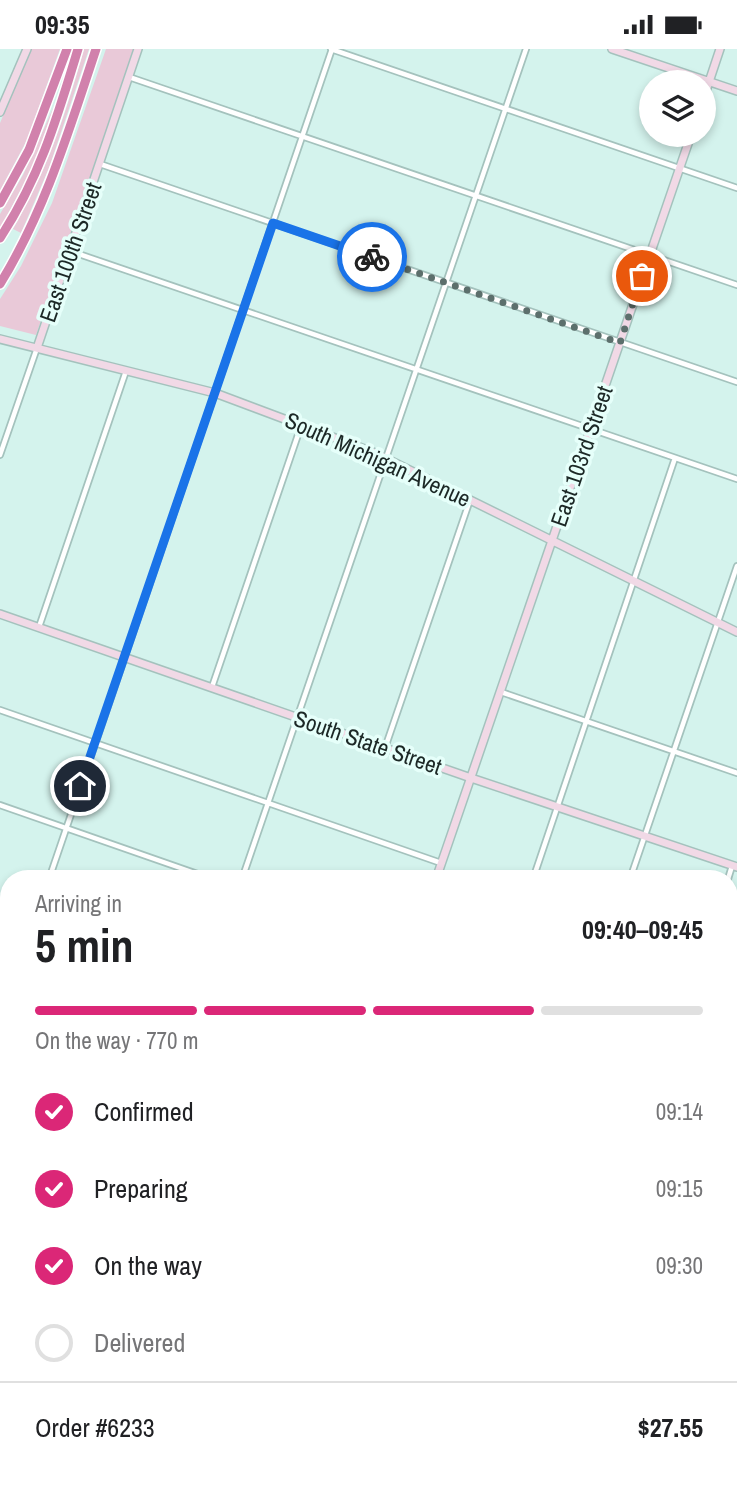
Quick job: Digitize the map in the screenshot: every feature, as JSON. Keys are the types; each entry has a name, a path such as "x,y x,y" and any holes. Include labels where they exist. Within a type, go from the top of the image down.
{"highway":[{"path":"0,203 29,150 67,49"},
{"path":"0,238 32,183 50,141 78,49"},
{"path":"0,284 40,208 96,49"}],"main road":[{"path":"0,112 27,49"},
{"name":"East 100th Street","path":"37,348 138,49"},
{"path":"612,49 674,70"},
{"path":"713,70 720,49"},
{"path":"716,84 737,91"},
{"name":"East 103rd Street","path":"439,870 687,147"},
{"name":"South Michigan Avenue","path":"0,339 215,393 387,458 737,632"},
{"name":"South State Street","path":"0,614 471,778 735,866"}],"street":[{"path":"52,870 331,49 737,188"},
{"path":"245,870 526,49"},
{"path":"129,78 737,285"},
{"path":"100,164 737,382"},
{"path":"70,251 737,479"},
{"name":"East 100th Street","path":"0,455 37,348"},
{"path":"39,627 126,371"},
{"path":"212,687 301,424"},
{"path":"536,870 676,458"},
{"path":"385,748 470,499"},
{"path":"633,870 737,566"},
{"path":"500,691 737,773"},
{"path":"0,710 441,863"},
{"path":"0,805 186,870"}],"shaded area":[{"path":"31,49 60,49 27,140 0,191 0,123"},
{"path":"84,49 89,49 49,168 21,233 13,229 55,142"},
{"path":"106,49 134,49 36,335 0,326 0,299 21,266 52,203"},
{"path":"55,104 36,161 0,229 0,214 23,175"}],"way so far":[{"path":"372,257 620,343 642,276"}],"route":[{"path":"80,786 273,223 372,257"}]}
